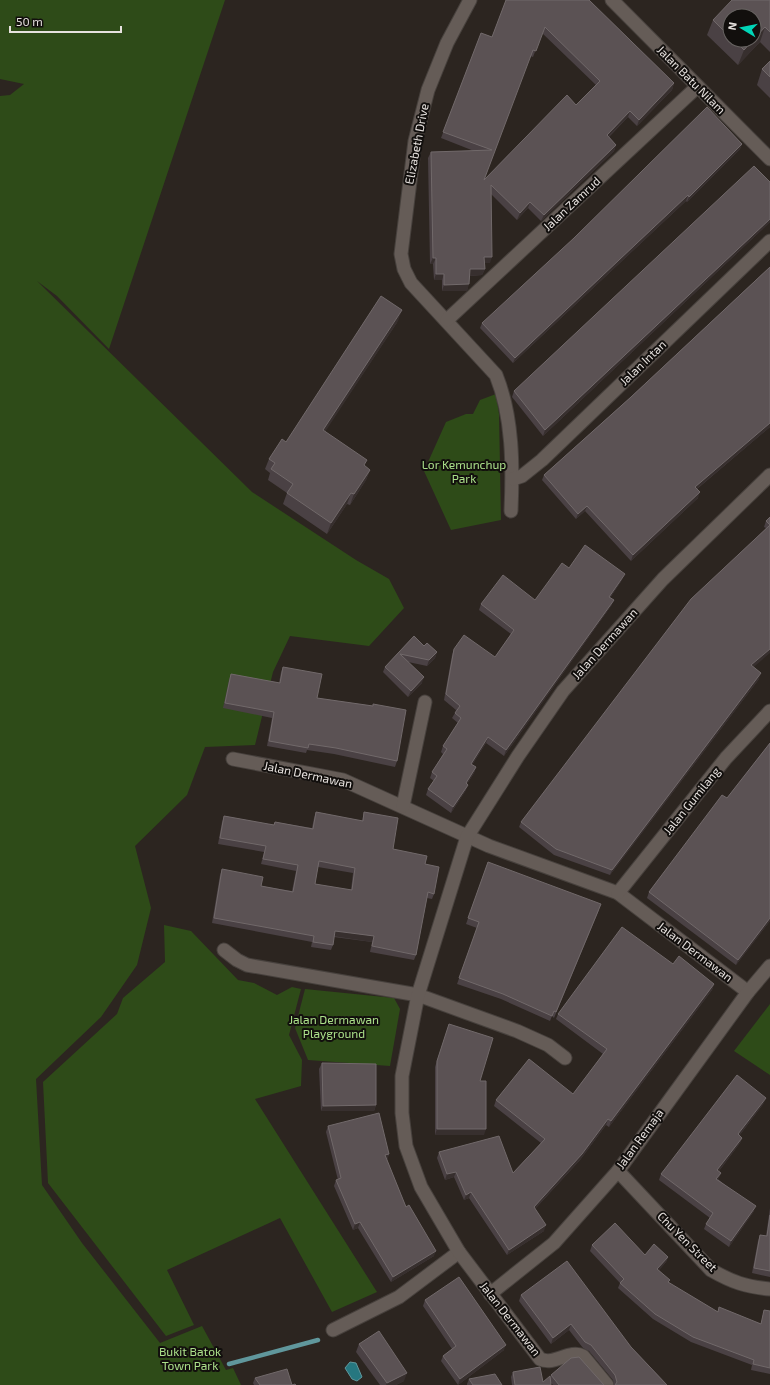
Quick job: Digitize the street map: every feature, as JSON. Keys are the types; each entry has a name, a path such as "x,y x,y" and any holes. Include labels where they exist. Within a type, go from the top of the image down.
{"street":[{"name":"Elizabeth Drive","path":"470,0 447,42 428,90 415,141 401,254 411,283 447,320 496,375 503,392 506,408 513,478 511,511"},
{"name":"Jalan Batu Nilam","path":"612,0 770,160"},
{"name":"Jalan Zamrud","path":"447,320 697,87"},
{"name":"Jalan Intan","path":"513,478 522,476 542,460 770,241"},
{"name":"Jalan Dermawan","path":"607,1385 579,1354 573,1354 553,1362 546,1362 540,1359 459,1252 421,1187 406,1146 402,1113 402,1076 418,995 467,836 518,756 563,691 662,579 770,475"},
{"path":"403,806 425,702"},
{"name":"Jalan Gumilang","path":"618,893 726,758 770,711"},
{"name":"Jalan Dermawan","path":"233,759 343,780 467,836 618,893 748,992"},
{"path":"224,950 237,960 248,965 418,995 517,1031 548,1045 565,1058"},
{"name":"Jalan Remaja","path":"490,1294 554,1243 618,1171 748,992 770,966"},
{"name":"Chu Yen Street","path":"618,1171 711,1270 731,1281 751,1287 770,1289"},
{"path":"333,1330 399,1297 459,1252"}],"green space":[{"name":"Bukit Batok Town Park","path":"0,0 225,0 109,349 57,296 37,281 252,492 356,560 389,579 404,608 369,646 290,636 273,672 255,745 205,747 187,795 135,846 151,908 137,965 101,1017 36,1079 42,1185 82,1243 160,1343 202,1326 226,1370 233,1368 241,1385 0,1385 0,96 10,95 24,84 0,79"},
{"name":"Lor Kemunchup Park","path":"496,394 499,414 501,520 451,530 424,471 446,422 466,414 473,414 480,400"},
{"path":"164,925 191,931 238,980 254,983 277,995 292,987 301,989 289,1035 302,1060 301,1086 255,1099 377,1292 332,1312 280,1218 167,1270 194,1325 166,1336 48,1183 43,1082 117,1014 123,998 165,962"},
{"name":"Jalan Dermawan Playground","path":"305,989 394,998 400,1009 390,1066 308,1060 295,1028"},
{"path":"770,1004 770,1075 734,1051"}],"water":[{"path":"350,1362 356,1363 362,1377 357,1381 352,1379 345,1368"}],"building":[{"path":"506,0 589,0 674,83 639,120 630,111 607,135 616,145 544,215 530,202 520,213 491,185 492,257 484,257 485,269 470,269 469,284 444,285 444,274 436,274 436,258 433,258 431,152 492,150 443,132 481,33 492,37","holes":["545,27 600,81 576,105 567,95 484,180 533,50 536,51"]},
{"path":"732,0 770,0 770,32 765,27 762,30 762,8 724,8"},
{"path":"722,11 722,29 713,20"},
{"path":"770,61 770,77 762,69"},
{"path":"707,107 742,144 689,197 688,195 515,358 482,323 574,238"},
{"path":"754,166 770,182 770,219 545,430 514,391"},
{"path":"770,267 770,423 695,487 700,492 633,555 587,506 578,514 544,475 631,397"},
{"path":"381,296 402,310 323,430 367,460 364,465 370,470 354,494 351,493 331,523 287,493 293,484 271,469 275,463 269,459 282,439 286,442"},
{"path":"770,517 770,525 766,521"},
{"path":"770,525 770,649 751,665 761,673 612,870 556,849 521,822 691,599"},
{"path":"585,545 625,574 609,597 614,600 506,750 488,737 471,764 476,767 466,783 468,785 453,807 428,789 437,776 432,772 447,749 443,746 461,718 455,713 460,706 446,694 454,649 464,635 495,657 514,630 481,604 503,575 535,600 562,563 569,568"},
{"path":"414,636 424,646 427,643 437,652 429,660 400,654 424,677 411,691 385,667"},
{"path":"283,667 322,674 317,698 373,706 373,704 406,710 397,761 336,748 309,744 308,748 269,741 274,712 225,703 231,674 280,683"},
{"path":"770,743 770,918 738,960 649,892 722,795 727,798"},
{"path":"316,812 363,821 364,812 398,818 393,849 427,856 425,864 439,867 434,894 428,892 416,955 372,946 374,936 335,931 333,945 313,942 314,936 214,918 222,869 263,877 261,886 293,892 298,865 263,859 266,846 220,838 224,816 274,825 275,822 313,829","holes":["319,861 355,868 352,890 315,884"]},
{"path":"488,862 601,904 556,1012 554,1011 552,1016 503,994 459,978 479,922 468,918"},
{"path":"622,927 673,964 679,956 714,984 611,1121 608,1119 582,1154 534,1207 546,1225 509,1250 471,1192 466,1195 456,1172 447,1174 439,1152 499,1136 513,1173 545,1139 496,1100 529,1059 573,1094 607,1049 558,1014"},
{"path":"449,1024 493,1038 480,1081 486,1081 486,1129 437,1129 437,1061"},
{"path":"322,1063 376,1064 376,1105 323,1106"},
{"path":"737,1075 766,1098 738,1134 742,1138 717,1170 721,1173 716,1179 756,1206 731,1241 706,1224 713,1213 661,1174"},
{"path":"379,1113 389,1154 385,1155 406,1207 409,1205 436,1251 393,1277 360,1222 355,1224 336,1180 341,1178 328,1126"},
{"path":"770,1215 770,1271 754,1268 760,1235 767,1236"},
{"path":"615,1223 645,1255 654,1244 668,1257 657,1269 670,1280 668,1282 718,1312 719,1307 761,1324 764,1310 770,1311 770,1368 753,1364 754,1360 693,1337 655,1314 620,1283 624,1279 592,1245"},
{"path":"567,1261 631,1347 667,1385 615,1385 617,1382 615,1375 591,1345 585,1342 571,1324 553,1338 521,1295"},
{"path":"459,1277 506,1345 460,1379 443,1356 456,1346 425,1300"},
{"path":"379,1331 407,1373 387,1383 359,1344"},
{"path":"579,1357 604,1385 559,1385 551,1375 571,1358"},
{"path":"540,1367 543,1382 550,1376 551,1385 515,1385 513,1372"},
{"path":"287,1369 292,1385 260,1385 255,1378"},
{"path":"495,1374 502,1385 473,1385 469,1379"}],"waterway":[{"path":"229,1364 318,1340"}]}
